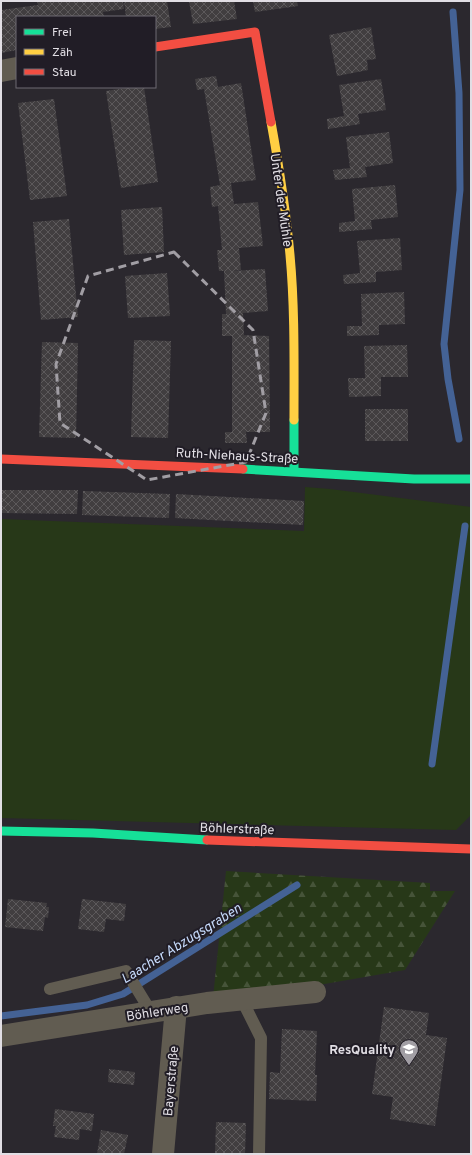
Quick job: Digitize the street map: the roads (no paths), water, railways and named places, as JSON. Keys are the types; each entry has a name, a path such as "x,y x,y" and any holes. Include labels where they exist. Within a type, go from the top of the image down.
{"street":[{"name":"Unter der Mühle","path":"156,48 255,32 284,204 290,256 293,340 294,471"},
{"path":"1,71 16,68"},
{"name":"Ruth-Niehaus-Straße","path":"1,459 81,461 294,471 414,479 471,479"},
{"name":"Böhlerstraße","path":"1,832 93,833 231,842 471,849"},
{"name":"Böhlerweg","path":"1,1036 146,1003 176,1008 315,992"},
{"name":"Bayerstraße","path":"163,1154 176,1008"}],"lane":[{"path":"50,989 126,971 146,1003"},
{"path":"242,1000 261,1038 259,1154"}],"waterway":[{"path":"453,12 459,93 460,190 444,344 448,379 459,439"},
{"path":"432,764 465,526"},
{"name":"Laacher Abzugsgraben","path":"1,1016 87,1005 123,994 297,885"}],"place":[{"name":"ResQuality","path":"409,1066"}]}
